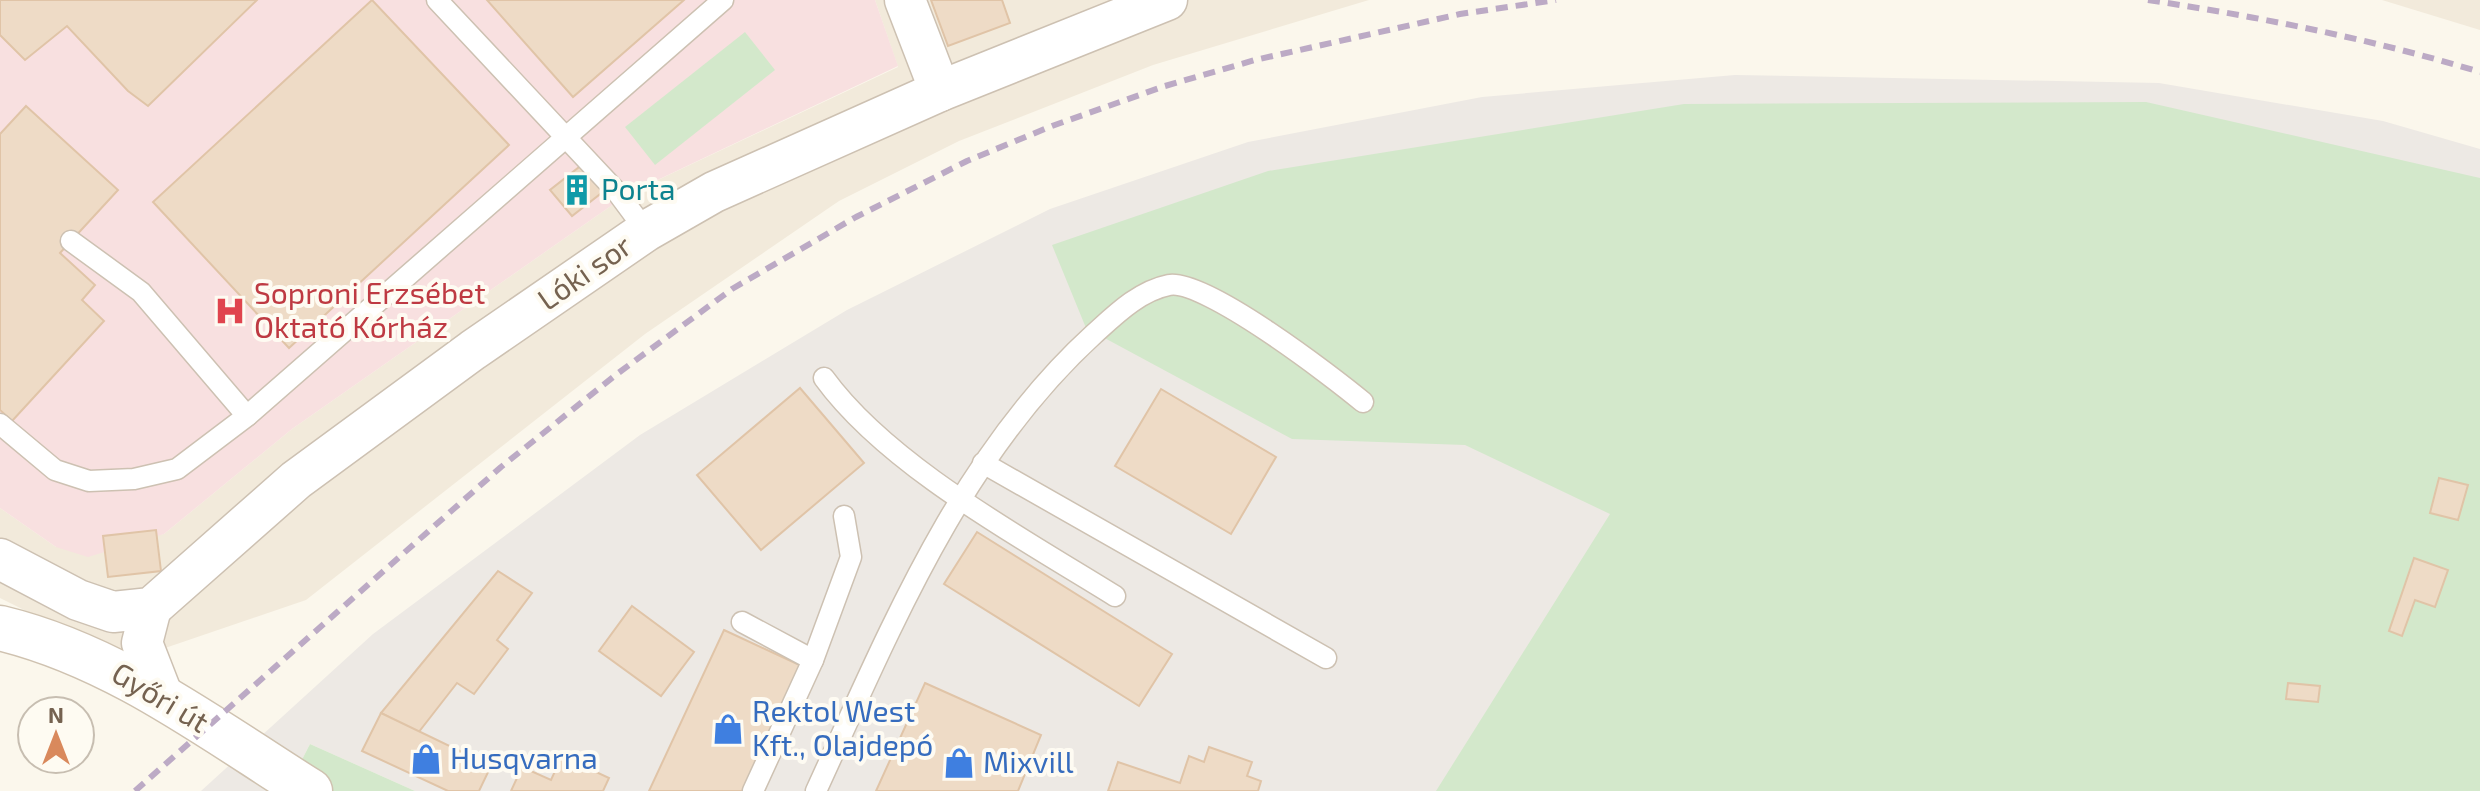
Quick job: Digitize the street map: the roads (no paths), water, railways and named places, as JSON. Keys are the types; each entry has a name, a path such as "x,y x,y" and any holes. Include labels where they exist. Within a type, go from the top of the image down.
{"main road":[{"name":"Győri út","path":"0,628 38,637 86,657 163,697 283,784"}],"street":[{"path":"905,0 940,91"},
{"name":"Lóki sor","path":"151,608 296,480 473,350 646,231 714,192 940,91 1167,0"},
{"path":"0,559 78,600 113,612 151,608 142,643 163,697"}],"lane":[{"path":"437,0 564,139 617,192 646,231"},
{"path":"0,424 55,470 89,481 134,479 177,469 247,416 723,0"},
{"path":"71,241 141,292 247,416"},
{"path":"816,791 918,574 983,463 1064,362 1128,303 1170,284 1199,290 1328,373 1363,402"},
{"path":"824,378 849,412 960,499 1115,596"},
{"path":"983,463 1326,658"},
{"path":"753,791 813,660 851,557 844,516"},
{"path":"742,622 813,660"}],"railway":[{"path":"135,791 501,467 617,374 732,289 856,217 967,161 1052,126 1165,86 1255,60 1460,14 1556,0"},
{"path":"2148,0 2315,30 2480,72"}],"place":[{"name":"Porta","path":"577,190"},
{"name":"Soproni Erzsébet Oktató Kórház","path":"230,311"},
{"name":"Rektol West Kft., Olajdepó","path":"728,729"},
{"name":"Husqvarna","path":"426,759"},
{"name":"Mixvill","path":"959,763"}]}
